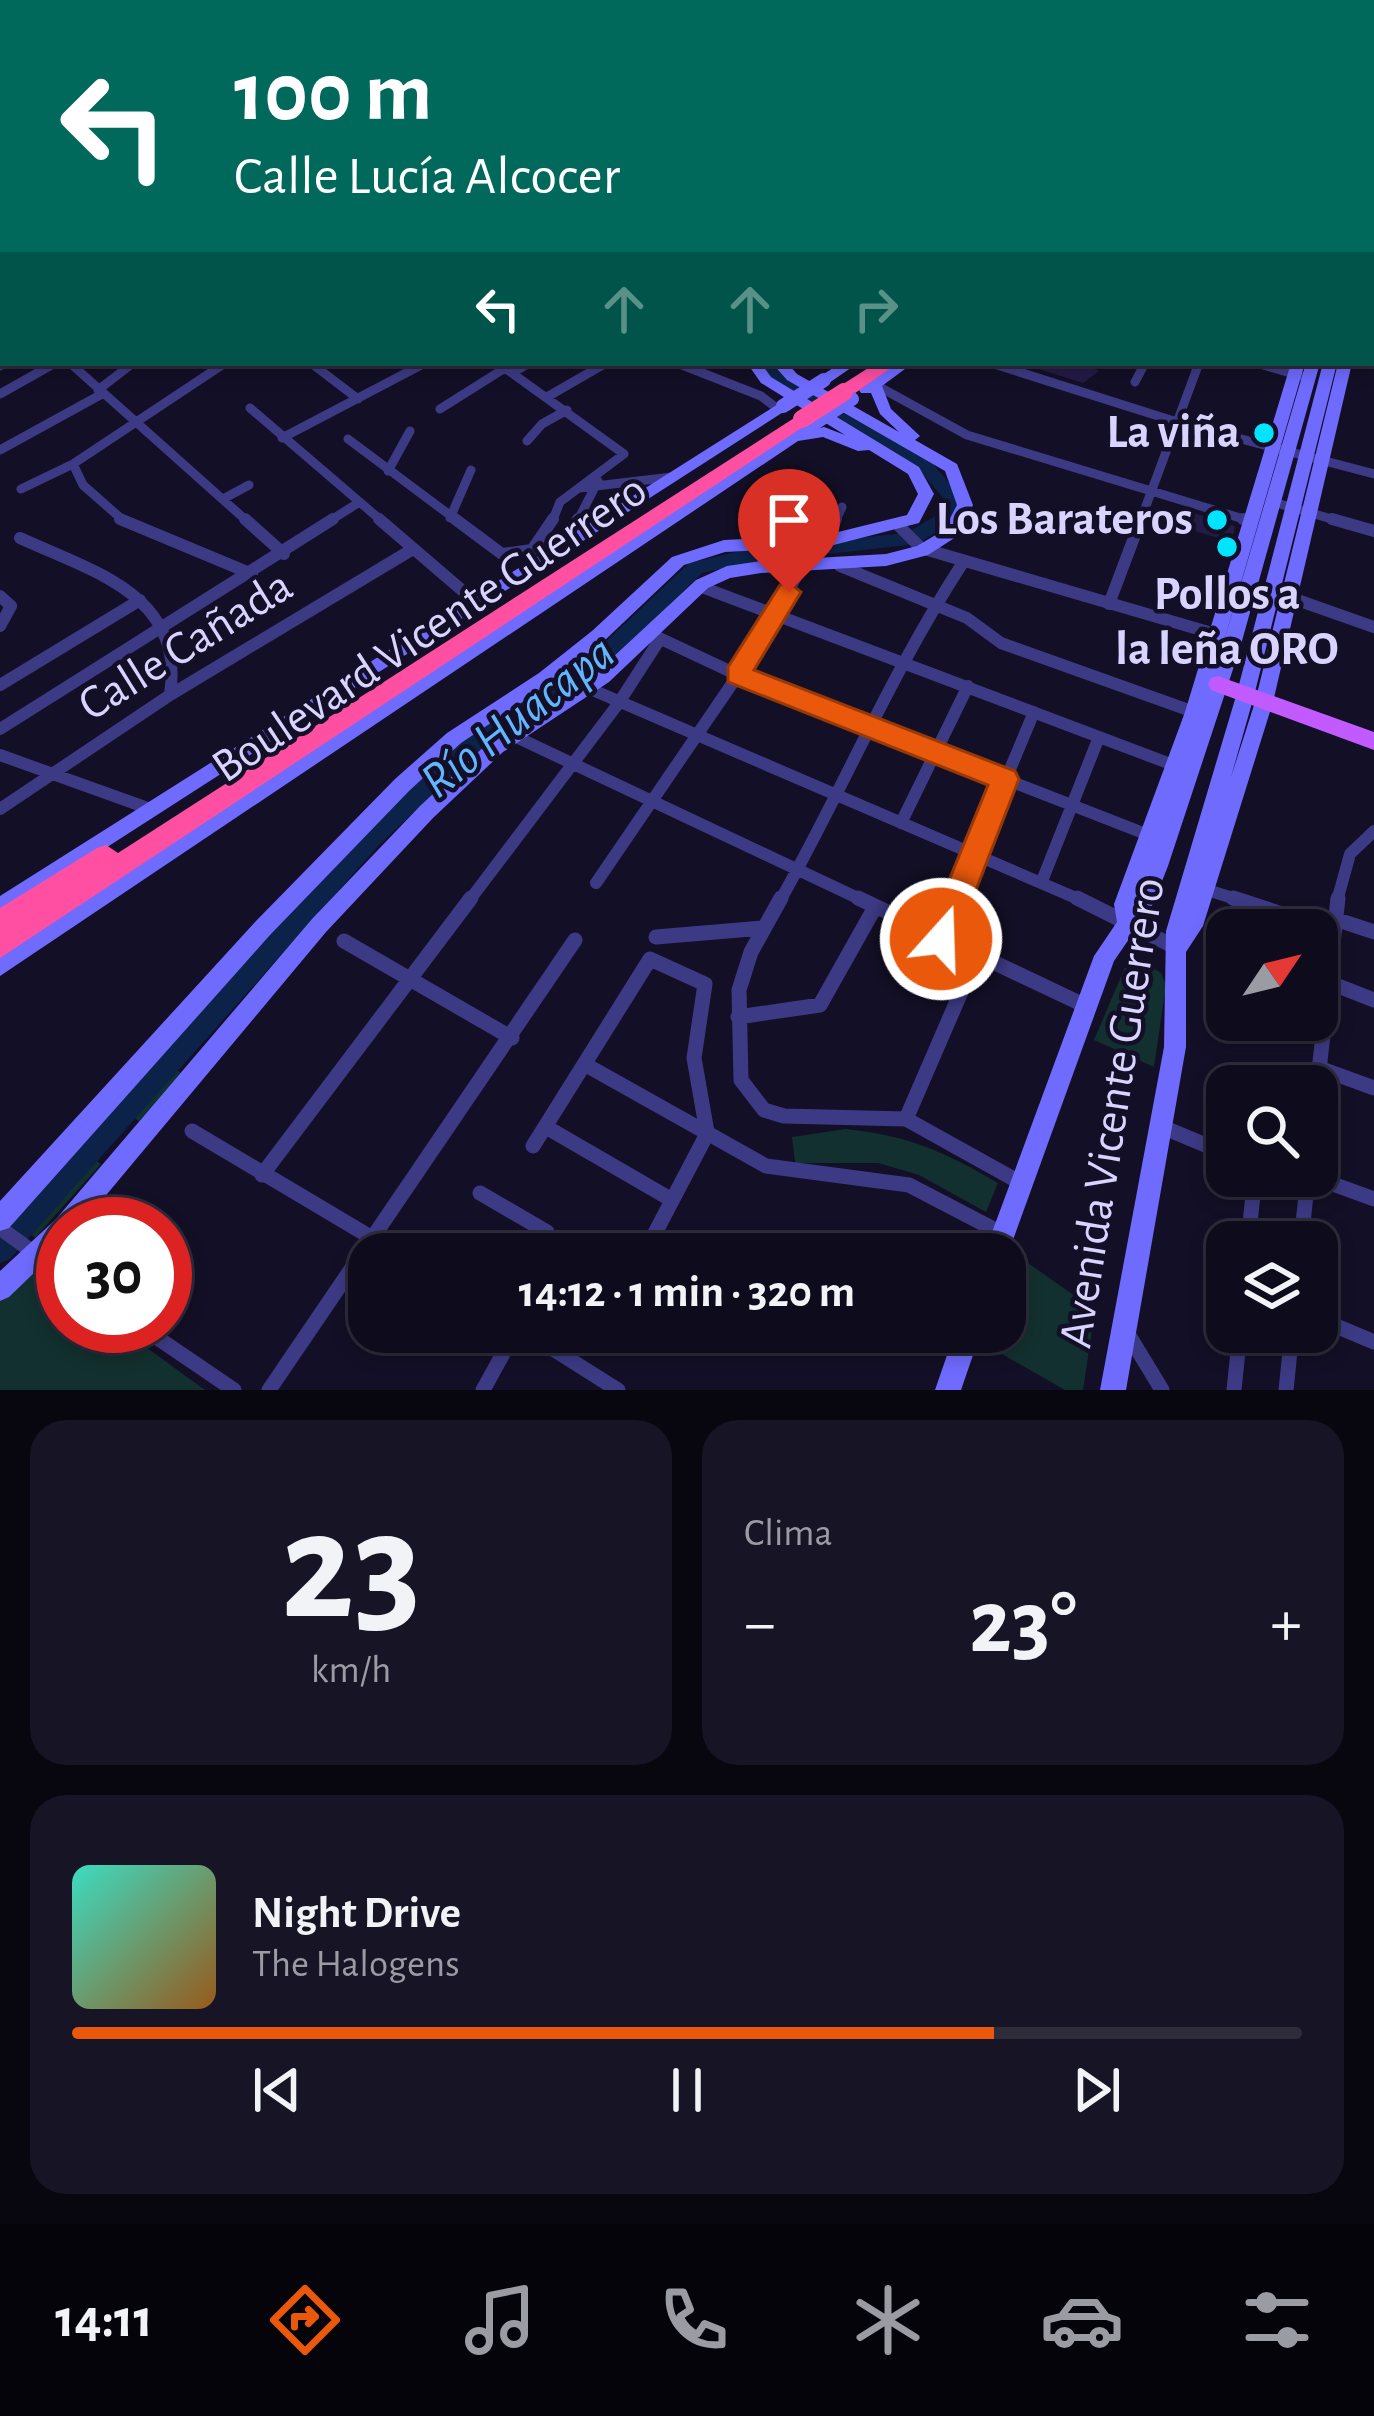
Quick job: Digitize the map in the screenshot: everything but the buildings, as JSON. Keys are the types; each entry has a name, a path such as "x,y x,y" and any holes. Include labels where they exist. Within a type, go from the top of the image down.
{"highway":[{"name":"Boulevard Vicente Guerrero","path":"839,389 866,366"},
{"name":"Boulevard Vicente Guerrero","path":"0,945 486,611 794,414 883,366"},
{"name":"Boulevard Vicente Guerrero","path":"4,915 405,667 794,414"},
{"path":"486,611 584,574"},
{"path":"4,915 58,869"}],"main road":[{"path":"0,1223 263,928 454,738 545,678 678,561 739,544 826,541 914,519 926,494 908,466 766,380 756,366"},
{"path":"782,366 792,377 933,456"},
{"name":"Boulevard Vicente Guerrero","path":"839,389 850,366"},
{"name":"Boulevard Vicente Guerrero","path":"839,389 874,384 901,366"},
{"path":"1255,699 1256,658 1291,507 1298,452 1329,366"},
{"path":"1128,922 1124,904 1219,642 1250,521 1298,452 1343,366"},
{"path":"1177,948 1187,940 1197,886 1286,596 1303,369"},
{"path":"89,1197 318,926 485,754 589,688 656,637 700,586 742,569 840,566 920,547 951,531 965,505 959,478 885,411 874,384"},
{"name":"Boulevard Vicente Guerrero","path":"0,966 779,448 794,414"},
{"name":"Boulevard Vicente Guerrero","path":"58,869 486,611 562,550 674,477 794,414"},
{"path":"779,448 803,434 824,432 908,466"},
{"path":"1003,1233 1110,946 1158,866 1218,684 1219,642 1291,507"},
{"path":"1218,684 1374,741"},
{"name":"Avenida Vicente Guerrero","path":"1113,1390 1175,1047 1177,948"},
{"path":"0,1288 36,1258"},
{"path":"948,1390 961,1353"}],"street":[{"path":"0,394 50,366"},
{"path":"73,366 284,554"},
{"path":"0,450 100,392 130,366"},
{"path":"21,489 73,464 221,366"},
{"path":"315,366 358,399"},
{"path":"282,438 414,366"},
{"path":"547,397 601,366"},
{"path":"685,366 794,414"},
{"path":"1000,366 1177,422 1374,474"},
{"path":"1136,382 1144,366"},
{"path":"1109,604 1198,366"},
{"path":"348,440 502,554 517,556 532,550 548,532 560,502 574,488 597,479 622,459 623,450 505,368 440,409"},
{"path":"874,384 967,435 1250,521"},
{"path":"250,408 486,611"},
{"path":"527,441 542,424 567,410"},
{"path":"388,471 410,431"},
{"path":"73,464 76,477 112,515 252,574"},
{"path":"450,518 470,470"},
{"path":"597,479 674,477"},
{"path":"562,550 597,479"},
{"path":"223,499 249,485"},
{"path":"0,729 284,554 358,503"},
{"path":"826,541 842,506"},
{"path":"1291,507 1374,531"},
{"path":"899,526 920,547 1109,604 1256,658"},
{"path":"20,538 140,600 167,625 177,656 170,695"},
{"name":"Calle Cañada","path":"0,809 170,695 413,549"},
{"path":"964,561 933,606 838,797 763,928 740,990 741,1080 764,1110 813,1119 905,1119 1021,1183"},
{"path":"840,566 967,618 1001,643 1194,712"},
{"path":"596,883 738,675 801,568"},
{"path":"700,586 1176,766"},
{"path":"0,596 11,606 0,626"},
{"path":"1286,596 1374,627"},
{"path":"0,685 140,600"},
{"path":"262,1175 569,762 618,704 656,637 738,675 1151,836"},
{"path":"901,823 968,686"},
{"path":"589,688 1042,881 1177,948"},
{"path":"941,939 973,851 1034,712"},
{"path":"512,735 797,874 1088,1006"},
{"path":"1042,881 1099,737"},
{"path":"0,755 153,810"},
{"path":"1338,909 1345,868 1356,845 1374,830"},
{"path":"1356,845 1374,851"},
{"path":"1197,886 1278,909"},
{"path":"738,1017 820,1005 874,909"},
{"path":"1338,926 1374,932"},
{"path":"656,937 763,928"},
{"path":"376,1233 575,940"},
{"path":"344,941 512,1038"},
{"path":"905,1119 977,955"},
{"path":"532,1146 650,959 705,984 695,1019 693,1063 695,1096 707,1134 655,1233"},
{"path":"1338,986 1374,1000"},
{"path":"586,1065 707,1134 786,1172 909,1185 982,1233"},
{"path":"1338,1075 1374,1088"},
{"path":"1160,1126 1206,1145"},
{"path":"546,1127 672,1200"},
{"path":"192,1130 364,1233"},
{"path":"1338,1189 1374,1199"},
{"path":"481,1193 546,1233"},
{"path":"0,1223 36,1256"},
{"path":"269,1390 348,1275"},
{"path":"1124,1327 1162,1390"},
{"path":"1338,1327 1374,1342"},
{"path":"180,1353 234,1390"},
{"path":"483,1390 503,1353"},
{"path":"559,1353 618,1390"},
{"path":"1234,1390 1238,1353"},
{"path":"1286,1390 1290,1353"}],"green space":[{"path":"1140,959 1161,973 1166,985 1154,1067 1094,1040 1128,960"},
{"path":"157,1057 181,1073 139,1121 114,1105"},
{"path":"846,1129 925,1147 998,1183 986,1212 919,1175 878,1163 795,1163 792,1137"},
{"path":"75,1146 101,1164 72,1197 36,1197 35,1238 11,1218"},
{"path":"1026,1262 1095,1310 1083,1390 1065,1390 1000,1353 1026,1353"},
{"path":"36,1271 36,1353 154,1353 205,1390 0,1390 0,1300"}],"waterway":[{"name":"Río Huacapa","path":"0,1249 372,837 486,731 589,670 696,568 749,556 910,539 941,521 952,497 922,462 766,366"}],"place":[{"name":"La viña","path":"1264,433"},
{"name":"Los Barateros","path":"1217,520"},
{"name":"Pollos a la leña ORO","path":"1227,547"}],"route":[{"path":"789,592 738,675 1004,779 941,939"}]}
